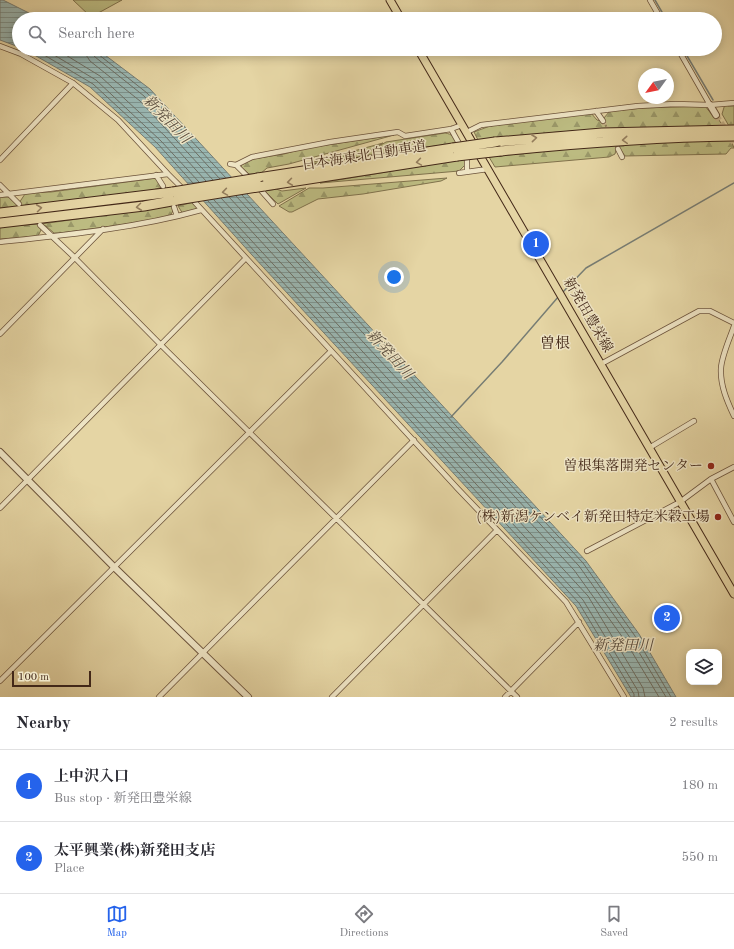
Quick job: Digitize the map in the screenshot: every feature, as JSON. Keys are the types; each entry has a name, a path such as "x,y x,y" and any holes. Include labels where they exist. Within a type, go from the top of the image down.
{"highway":[{"name":"日本海東北自動車道","path":"0,213 175,200 258,178 496,142 602,133 734,130"},
{"name":"日本海東北自動車道","path":"0,223 144,206 457,156 554,145 644,139 734,136"}],"main road":[{"path":"390,0 397,12"},
{"name":"新発田豊栄線","path":"422,56 734,594"}],"street":[{"path":"650,0 657,12"},
{"path":"0,46 12,51"},
{"path":"25,56 72,83 118,120 180,186 497,530 566,602 624,697"},
{"path":"682,56 716,115"},
{"path":"0,160 72,83"},
{"path":"467,132 481,125 638,106 675,104 710,105 734,102"},
{"path":"596,111 603,121"},
{"path":"236,165 252,158 330,142 398,132 405,136 451,129 462,125"},
{"path":"451,129 467,160 467,171"},
{"path":"618,149 622,157"},
{"path":"230,164 236,165 247,175 273,204"},
{"path":"459,173 488,169"},
{"path":"0,195 168,174"},
{"path":"156,175 164,186"},
{"path":"0,185 18,204"},
{"path":"175,200 177,216"},
{"path":"0,242 52,237 103,229 177,216 201,210"},
{"path":"40,225 250,431 517,697"},
{"path":"0,334 103,229"},
{"path":"0,508 246,258"},
{"path":"601,364 699,311 710,311 734,325 721,367 722,384 734,416"},
{"path":"0,681 331,350"},
{"path":"649,448 694,421"},
{"path":"159,697 414,440"},
{"path":"0,452 114,567 248,697"},
{"path":"587,551 680,502 711,479 734,467"},
{"path":"711,479 734,522"},
{"path":"332,697 497,530"},
{"path":"505,697 579,622"}],"green space":[{"path":"73,0 122,0 100,12 86,12"},
{"path":"725,104 734,104 734,126 729,126 722,114"},
{"path":"705,106 713,116 716,115 722,125 721,127 608,129 603,119 610,111 643,108"},
{"path":"591,113 597,120 601,121 602,119 607,129 478,140 474,132 490,126"},
{"path":"445,133 452,136 457,143 362,156 386,142"},
{"path":"394,135 289,164 267,168 260,174 249,174 241,167 241,165 253,159 284,154 306,148"},
{"path":"690,140 731,140 734,148 731,148 726,154 625,156 617,144"},
{"path":"383,143 359,157 303,165"},
{"path":"615,144 618,152 616,150 615,154 609,157 495,167 489,157"},
{"path":"464,159 465,165 459,171 320,183"},
{"path":"157,178 162,187 153,190 22,206 19,203 25,194 28,193 51,192"},
{"path":"447,178 441,181 363,194 318,199 292,212 289,212 279,206 309,188"},
{"path":"306,188 278,204 265,191 276,189 282,191"},
{"path":"0,197 9,197 20,207 0,208"},
{"path":"194,202 197,208 183,214 178,206"},
{"path":"172,206 174,209 170,216 156,220 60,233 54,233 46,226 41,224"},
{"path":"38,224 42,228 38,236 0,239 0,227"}],"water":[{"path":"0,0 3,0 27,12 12,12 12,44 0,40"},
{"name":"新発田川","path":"36,56 106,56 150,89 586,561 639,634 676,697 631,697 576,606 252,255 155,147 90,87"}],"waterway":[{"path":"655,0 662,12"},
{"path":"687,56 713,100"},
{"path":"562,293 586,268 734,183"},
{"path":"451,417 502,362 559,296"}],"tunnel":[{"path":"716,115 734,143"},
{"path":"603,121 610,134"}],"place":[{"name":"上中沢入口","path":"536,244"},
{"name":"曽根集落開発センター","path":"711,466"},
{"name":"(株)新潟ケンベイ新発田特定米穀工場","path":"718,517"},
{"name":"太平興業(株)新発田支店","path":"667,618"}],"district":[{"name":"曽根","path":"555,344"}]}
